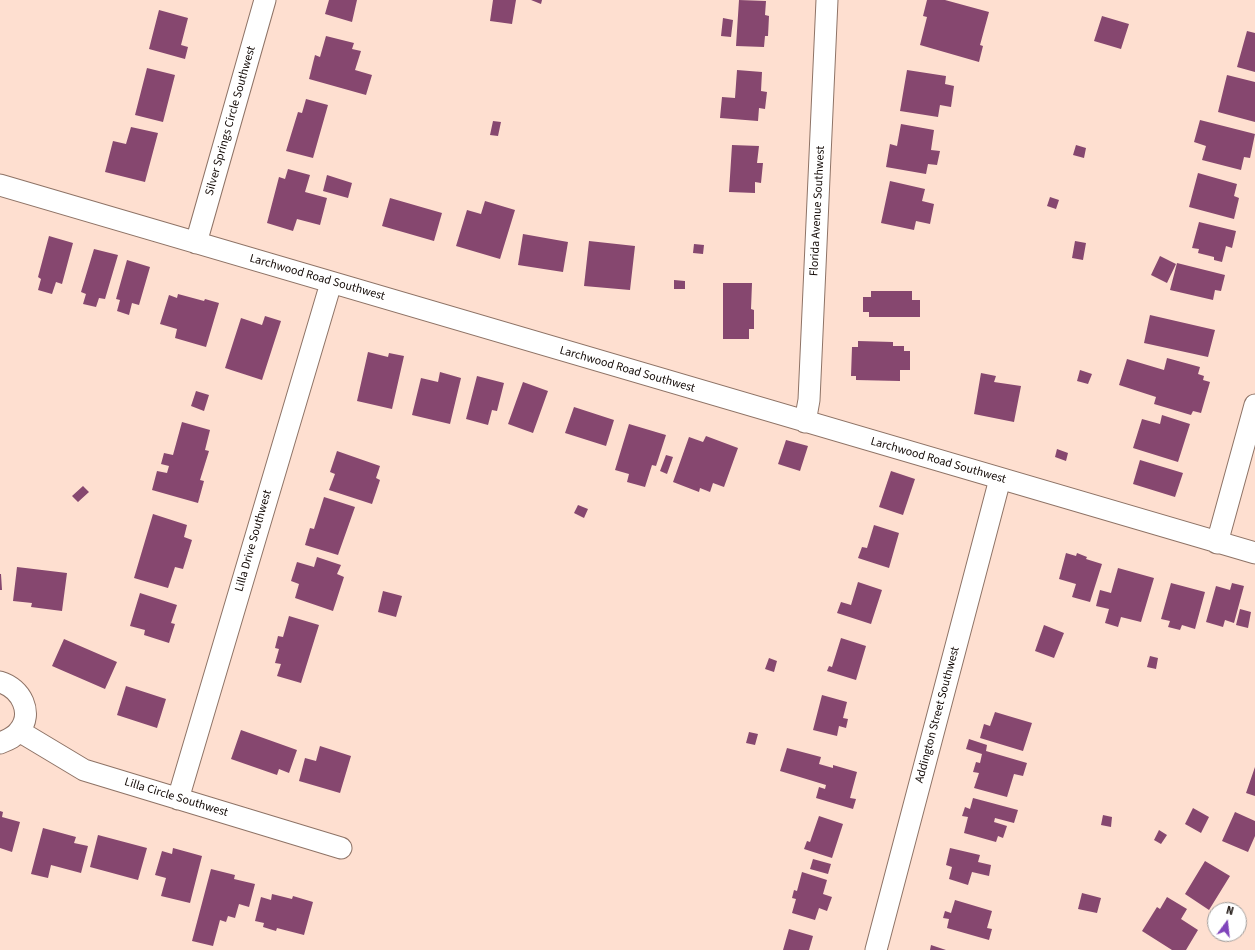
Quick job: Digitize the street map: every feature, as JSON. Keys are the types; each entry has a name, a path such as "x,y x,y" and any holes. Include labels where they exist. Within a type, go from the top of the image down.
{"street":[{"name":"Silver Springs Circle Southwest","path":"196,243 265,0"},
{"name":"Florida Avenue Southwest","path":"804,422 809,400 827,0"},
{"name":"Larchwood Road Southwest","path":"0,185 1255,553"},
{"name":"Lilla Drive Southwest","path":"178,799 331,283"},
{"path":"1217,543 1255,405"},
{"name":"Addington Street Southwest","path":"876,950 1000,479"},
{"path":"0,682 12,687 21,696 25,708 24,720 19,731 10,739 0,743"},
{"name":"Lilla Circle Southwest","path":"19,731 84,770 342,848"}],"building":[{"path":"329,0 357,0 352,22 325,14"},
{"path":"493,0 516,0 512,24 490,21"},
{"path":"531,0 542,0 541,4"},
{"path":"739,0 766,1 765,15 769,16 768,36 765,36 764,47 736,46"},
{"path":"927,0 945,0 989,12 980,45 983,46 979,62 920,45 927,17 923,16"},
{"path":"159,10 188,18 181,45 188,47 185,59 149,49"},
{"path":"1102,16 1129,24 1121,49 1094,41"},
{"path":"723,18 733,20 731,37 721,36"},
{"path":"1247,31 1255,33 1255,72 1237,67"},
{"path":"326,36 354,43 352,49 361,51 355,70 372,75 366,95 309,79 315,55 320,57"},
{"path":"147,68 175,75 163,122 135,115"},
{"path":"737,70 762,72 761,91 767,92 765,109 759,108 758,121 720,118 722,97 735,98"},
{"path":"907,70 946,76 945,84 954,86 951,107 940,105 938,117 900,111"},
{"path":"1227,75 1255,82 1255,122 1218,112"},
{"path":"306,99 328,105 313,158 286,151 298,112 302,113"},
{"path":"1200,120 1255,134 1250,158 1244,157 1241,170 1202,160 1206,146 1194,142"},
{"path":"493,121 501,122 498,136 490,135"},
{"path":"901,124 934,130 931,150 940,151 937,165 928,164 926,174 886,167 890,144 897,146"},
{"path":"131,127 158,133 145,182 105,172 113,141 126,144"},
{"path":"732,145 759,146 757,163 763,163 761,183 755,182 755,193 729,192"},
{"path":"1076,145 1086,148 1084,158 1073,155"},
{"path":"288,169 310,175 305,192 327,198 320,225 297,219 293,231 267,223 279,177 285,179"},
{"path":"1198,173 1237,184 1234,196 1239,198 1234,219 1189,207"},
{"path":"327,175 352,183 348,198 323,191"},
{"path":"890,181 925,189 922,201 934,204 930,224 916,221 914,230 881,223"},
{"path":"1050,197 1059,200 1056,209 1047,206"},
{"path":"390,198 442,213 434,241 382,226"},
{"path":"485,201 515,210 500,259 456,246 467,210 481,214"},
{"path":"1199,222 1236,231 1232,248 1226,246 1222,262 1214,260 1214,257 1198,253 1199,249 1192,248"},
{"path":"523,234 568,242 563,272 518,265"},
{"path":"49,236 73,243 62,284 56,282 52,294 38,290 41,279 38,277"},
{"path":"589,241 635,246 630,290 584,286"},
{"path":"1075,241 1086,243 1083,260 1072,258"},
{"path":"694,244 704,245 703,254 693,253"},
{"path":"94,249 118,255 105,299 99,298 96,307 83,304 86,294 81,292"},
{"path":"1160,256 1176,264 1167,283 1151,275"},
{"path":"127,260 150,267 139,305 132,303 129,315 117,311 120,300 116,299"},
{"path":"1177,263 1225,275 1221,291 1215,290 1213,300 1170,290"},
{"path":"674,280 685,281 685,289 674,289"},
{"path":"723,283 752,283 751,309 754,310 754,329 749,329 749,339 723,339"},
{"path":"871,291 912,291 912,300 920,300 920,317 869,317 869,312 863,312 863,297 871,297"},
{"path":"178,294 204,301 205,299 219,303 206,347 175,338 177,329 160,324 169,295 177,298"},
{"path":"1150,315 1215,330 1208,357 1144,343"},
{"path":"265,316 281,321 262,380 225,368 241,318 262,325"},
{"path":"858,341 893,342 893,346 904,346 904,351 910,351 910,370 900,370 900,381 856,380 856,376 851,376 852,347 858,347"},
{"path":"368,352 388,357 389,353 404,356 392,409 357,401"},
{"path":"1167,358 1200,367 1198,374 1204,376 1203,380 1210,382 1201,413 1193,411 1191,415 1154,404 1156,397 1119,385 1127,359 1164,370"},
{"path":"1080,370 1092,374 1088,384 1077,381"},
{"path":"440,372 461,378 450,424 412,415 421,378 438,382"},
{"path":"981,373 996,376 994,382 1021,386 1014,422 974,414"},
{"path":"477,376 504,383 497,411 492,410 488,425 466,419"},
{"path":"523,382 548,391 533,433 508,424"},
{"path":"196,391 209,395 204,411 191,406"},
{"path":"574,407 614,420 606,446 565,433"},
{"path":"1162,415 1190,424 1178,462 1133,448 1142,419 1160,424"},
{"path":"182,422 210,430 205,450 209,451 200,480 204,481 198,503 152,490 157,471 167,473 169,466 161,464 164,453 173,455"},
{"path":"629,424 666,435 656,466 652,465 645,487 627,482 629,474 615,470"},
{"path":"706,436 738,448 724,487 713,483 710,492 700,488 699,492 673,482 689,437 703,442"},
{"path":"786,440 808,446 800,471 778,464"},
{"path":"1057,449 1068,453 1066,461 1055,457"},
{"path":"337,451 380,466 376,478 380,480 372,504 329,490 335,474 330,472"},
{"path":"666,455 673,457 667,474 660,471"},
{"path":"1140,460 1183,473 1175,497 1133,484"},
{"path":"891,471 915,479 903,515 879,507"},
{"path":"83,486 89,492 78,502 72,496"},
{"path":"324,497 355,507 338,555 305,545 310,528 314,529"},
{"path":"578,505 588,509 584,518 574,513"},
{"path":"153,514 187,525 184,537 192,540 183,569 175,567 168,588 134,578"},
{"path":"874,525 899,533 889,568 858,558 862,547 867,548"},
{"path":"1066,553 1076,556 1077,553 1087,557 1086,559 1102,564 1090,602 1072,597 1076,584 1059,579"},
{"path":"317,557 341,565 337,574 344,577 333,611 295,598 299,584 291,581 297,562 314,567"},
{"path":"17,567 67,573 62,611 31,607 32,603 13,601"},
{"path":"1118,568 1154,578 1141,622 1121,617 1118,627 1105,623 1109,609 1096,606 1100,590 1111,593"},
{"path":"1,574 2,590 0,590"},
{"path":"858,582 882,590 871,624 837,613 841,602 851,605"},
{"path":"1171,583 1205,592 1195,629 1182,625 1180,630 1168,627 1170,621 1161,619"},
{"path":"1232,583 1244,586 1234,623 1225,620 1223,627 1206,622 1216,586 1230,590"},
{"path":"383,591 402,596 396,617 378,612"},
{"path":"140,593 177,605 171,623 175,624 169,643 144,635 145,630 130,626"},
{"path":"1240,609 1251,612 1248,628 1236,625"},
{"path":"289,616 319,625 301,683 277,676 281,664 275,663 279,649 275,648 278,636 283,637"},
{"path":"1044,625 1064,633 1054,658 1035,651"},
{"path":"841,638 866,646 856,680 827,671 829,666 832,667"},
{"path":"64,639 117,662 105,689 52,666"},
{"path":"1150,656 1158,658 1156,669 1147,667"},
{"path":"769,658 777,661 774,672 765,669"},
{"path":"126,686 166,699 157,728 117,715"},
{"path":"822,695 847,702 843,718 848,719 846,728 839,726 837,736 813,730"},
{"path":"995,712 1032,723 1023,751 980,738 984,724 990,726"},
{"path":"241,730 297,750 289,773 279,769 277,775 231,759"},
{"path":"749,732 758,734 755,745 746,743"},
{"path":"969,739 987,745 986,751 1027,763 1023,776 1014,774 1007,797 974,788 979,773 973,772 976,762 980,763 982,754 966,749"},
{"path":"320,746 351,756 340,793 299,781 305,758 316,761"},
{"path":"787,748 821,757 819,764 833,768 833,765 857,772 850,798 856,799 853,809 816,798 819,787 825,789 826,785 780,771"},
{"path":"1255,767 1255,796 1246,793"},
{"path":"973,798 1018,810 1014,823 995,818 994,822 1007,826 1003,838 998,836 996,842 964,833 968,817 962,816 965,807 970,809"},
{"path":"1193,808 1209,817 1201,833 1185,824"},
{"path":"0,811 3,812 2,817 20,822 12,852 0,848"},
{"path":"1235,812 1255,821 1255,836 1248,852 1222,841"},
{"path":"1103,815 1112,817 1111,827 1101,825"},
{"path":"819,816 843,824 832,858 804,849 807,841 810,842"},
{"path":"43,828 76,837 74,843 88,846 81,873 51,865 48,878 31,874"},
{"path":"1159,830 1167,835 1161,844 1154,840"},
{"path":"98,835 147,848 138,880 90,867"},
{"path":"173,848 202,856 190,903 161,896 166,878 155,875 162,851 172,854"},
{"path":"950,848 980,855 978,862 991,865 989,876 972,872 968,885 949,879 952,867 946,865"},
{"path":"813,859 831,864 828,874 810,869"},
{"path":"1205,861 1230,876 1214,902 1207,902 1207,909 1185,894"},
{"path":"211,869 235,875 234,879 255,884 249,907 239,904 235,918 228,916 226,922 220,920 213,946 192,941"},
{"path":"802,872 827,880 823,894 832,897 827,911 819,908 815,920 792,913 796,899 792,898 794,890 797,891"},
{"path":"1082,893 1101,898 1097,913 1078,909"},
{"path":"272,894 292,899 293,896 313,902 304,935 277,928 276,931 263,927 264,923 255,921 261,897 271,900"},
{"path":"1167,897 1187,909 1181,919 1198,930 1186,950 1172,950 1142,931 1157,907 1160,909"},
{"path":"955,900 992,911 987,928 992,929 989,940 947,928 949,919 943,918 945,911 951,913"},
{"path":"789,929 813,936 809,950 783,950"},
{"path":"931,945 946,950 930,950"}]}
